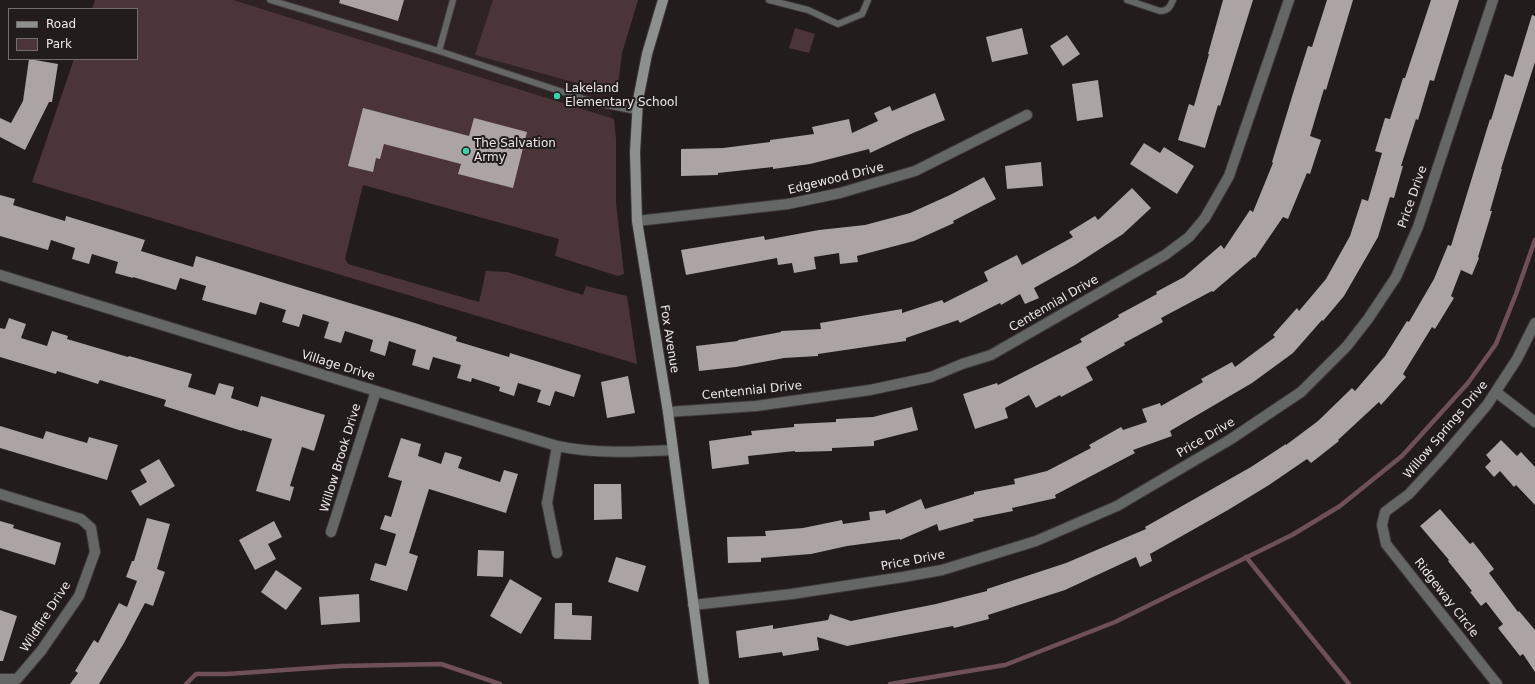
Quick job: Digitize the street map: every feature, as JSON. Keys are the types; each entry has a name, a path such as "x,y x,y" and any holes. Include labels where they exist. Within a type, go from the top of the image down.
{"main road":[{"name":"Fox Avenue","path":"663,0 647,54 636,111 635,152 638,221 668,412 704,684"}],"street":[{"name":"Centennial Drive","path":"668,412 756,406 870,390 932,377 962,364 991,355 1165,254 1189,237 1205,218 1229,176 1289,0"},
{"name":"Price Drive","path":"693,605 792,594 942,570 1036,541 1117,506 1231,439 1301,392 1347,346 1368,319 1396,277 1418,227 1493,0"},
{"name":"Edgewood Drive","path":"638,221 788,204 840,193 915,172 1027,114"},
{"name":"Village Drive","path":"0,275 557,446 600,452 673,450"},
{"name":"Willow Springs Drive","path":"1382,525 1385,512 1409,494 1487,405 1517,360 1535,323"},
{"name":"Willow Brook Drive","path":"331,532 376,391"},
{"path":"1496,392 1535,422"},
{"path":"557,446 547,503 557,553"},
{"name":"Wildfire Drive","path":"0,494 81,519 91,528 95,552 78,596 41,651 17,679 0,679"},
{"name":"Ridgeway Circle","path":"1382,525 1386,544 1497,684"}],"lane":[{"path":"270,0 439,51 596,102 636,111"},
{"path":"439,51 453,0"},
{"path":"769,0 808,10 838,24 862,14 868,0"},
{"path":"1127,0 1160,11 1165,11 1170,8 1173,0"}],"shaded area":[{"name":"Lakeland Elementary School","path":"194,0 634,0 617,63 610,129"}],"green space":[{"path":"95,0 233,0 614,119 616,139 616,203 624,274 618,276 555,256 559,239 363,185 345,259 348,264 479,302 486,271 507,272 583,295 586,286 627,296 637,364 32,182 74,60 138,60 138,8 92,8"},
{"path":"493,0 638,0 622,53 617,94 475,55"},
{"path":"795,28 815,34 809,53 789,48"}],"building":[{"path":"340,0 404,0 398,21 339,3"},
{"path":"1223,0 1253,0 1220,106 1218,105 1205,148 1178,140 1189,104 1194,106"},
{"path":"1327,0 1353,0 1326,90 1324,89 1310,136 1321,140 1310,174 1307,173 1288,219 1283,217 1255,258 1254,257 1213,292 1212,291 1161,318 1163,322 1124,343 1125,345 1086,367 1093,380 1036,408 1029,395 1005,408 1008,418 975,429 963,394 997,383 998,385 1082,342 1080,339 1119,317 1118,315 1157,294 1156,292 1184,277 1221,245 1224,249 1250,210 1253,212 1273,163 1272,162 1308,46 1312,47"},
{"path":"1431,0 1459,0 1434,81 1430,80 1418,120 1416,119 1401,166 1403,166 1394,198 1390,197 1378,237 1344,296 1293,353 1252,383 1170,431 1172,436 1133,450 1135,453 1055,495 1056,498 1012,508 1013,511 973,519 974,521 939,531 937,524 900,540 847,546 811,554 761,558 761,562 728,563 727,537 766,536 765,531 803,528 842,520 843,524 870,520 869,512 885,510 886,514 921,499 925,509 974,494 974,492 1015,484 1014,479 1047,471 1091,448 1089,445 1121,427 1123,430 1147,422 1142,409 1160,403 1161,406 1203,382 1201,379 1232,362 1235,367 1275,337 1273,335 1297,308 1299,311 1326,279 1350,236 1362,199 1368,201 1382,153 1375,151 1385,118 1390,119"},
{"path":"1532,15 1535,16 1535,62 1501,169 1490,211 1492,211 1478,257 1479,258 1472,275 1461,270 1451,296 1454,298 1435,329 1432,327 1403,374 1406,377 1381,405 1379,402 1338,440 1339,441 1311,463 1307,459 1269,485 1228,510 1150,554 1152,561 1140,567 1136,557 1065,590 988,615 989,619 954,628 953,626 847,646 817,637 819,650 783,656 782,652 739,658 736,631 773,625 773,629 828,620 830,614 851,621 936,604 987,591 987,589 1066,563 1146,529 1145,527 1251,467 1286,445 1318,421 1352,388 1355,391 1385,356 1407,321 1409,322 1434,279 1448,245 1451,246 1505,74 1513,77"},
{"path":"1022,28 1028,54 992,62 986,37"},
{"path":"1067,35 1080,54 1063,66 1050,46"},
{"path":"29,60 58,64 52,102 49,102 25,150 0,137 0,118 11,123 23,101"},
{"path":"1098,80 1103,117 1077,121 1072,84"},
{"path":"935,93 945,120 870,153 869,149 810,164 773,169 773,167 718,173 718,175 681,176 681,149 723,148 770,142 770,140 814,134 812,127 849,119 852,133 878,121 874,113 890,106 892,111"},
{"name":"The Salvation Army","path":"363,108 469,136 474,118 527,132 513,188 458,174 461,164 384,144 380,159 376,158 373,172 348,166"},
{"path":"1144,143 1160,153 1164,147 1194,166 1177,194 1130,164"},
{"path":"1041,162 1043,186 1007,189 1005,166"},
{"path":"984,177 996,199 953,221 954,223 914,241 857,256 858,262 840,264 839,253 814,257 816,269 794,273 792,263 778,265 777,258 686,275 681,250 764,236 765,240 819,230 865,225 910,213 950,195"},
{"path":"1132,188 1151,208 1123,234 1075,265 1034,288 1039,298 1025,304 1020,294 1001,305 1000,303 960,323 958,320 906,338 906,341 818,354 818,356 784,358 736,367 699,371 696,346 738,341 781,331 821,329 820,323 902,309 902,313 942,300 944,303 988,281 984,272 1017,255 1022,265 1073,237 1069,232 1095,216 1098,220"},
{"path":"0,195 15,199 13,205 65,221 66,216 145,240 141,251 193,267 196,256 415,323 457,337 456,341 509,357 510,353 581,375 574,397 555,391 550,406 537,402 541,390 518,383 514,396 499,391 500,387 472,378 471,382 457,378 461,365 433,357 429,370 412,365 416,350 389,341 385,356 370,351 373,340 345,331 341,343 324,338 329,322 303,314 299,327 282,322 286,310 260,302 256,315 202,300 206,286 180,278 176,290 115,273 118,262 92,254 89,264 72,259 75,248 51,240 48,250 0,236"},
{"path":"9,318 26,324 21,338 47,346 52,331 68,336 67,339 192,374 188,387 215,395 219,383 234,387 231,398 258,407 261,396 325,415 314,451 302,447 290,486 294,487 290,501 256,491 272,439 164,406 166,400 100,380 98,384 57,371 56,374 0,357 0,328 5,329"},
{"path":"628,376 635,413 607,418 601,382"},
{"path":"912,407 918,430 874,441 874,446 832,448 832,451 795,451 748,456 749,464 712,469 709,441 752,435 751,431 794,427 794,424 836,422 836,419 873,417"},
{"path":"0,426 43,439 46,431 87,443 89,437 118,445 107,480 0,448"},
{"path":"401,438 421,444 418,456 441,464 445,452 462,457 458,468 500,482 504,470 518,474 506,513 429,489 409,553 418,556 407,591 370,580 375,563 386,566 396,534 380,529 385,515 391,517 402,481 388,477"},
{"path":"1501,440 1517,456 1521,452 1535,467 1535,505 1516,485 1514,487 1500,471 1494,477 1485,467 1491,461 1486,455"},
{"path":"159,459 175,486 140,506 131,491 147,482 140,470"},
{"path":"594,484 621,484 622,519 594,520"},
{"path":"1440,509 1470,544 1473,542 1494,569 1489,573 1518,612 1519,611 1535,630 1535,672 1523,654 1520,656 1498,628 1503,624 1486,602 1481,606 1470,592 1472,591 1448,561 1449,560 1420,526"},
{"path":"147,518 170,524 157,569 165,572 153,606 145,603 124,643 99,684 70,684 78,673 75,671 94,640 98,643 119,603 127,607 137,581 126,577 132,561 134,561"},
{"path":"0,521 14,525 13,528 61,543 55,565 0,548"},
{"path":"274,521 282,537 268,544 276,559 255,570 239,540"},
{"path":"478,550 504,551 503,577 477,576"},
{"path":"616,557 646,566 638,592 608,582"},
{"path":"276,570 302,588 286,610 261,592"},
{"path":"510,579 542,598 521,634 490,616"},
{"path":"359,594 360,622 321,625 319,597"},
{"path":"555,603 572,603 572,615 592,616 591,640 554,639"},
{"path":"0,610 17,616 3,661 0,661"}],"waterway":[{"path":"890,684 1005,665 1115,622 1292,535 1340,506 1402,456 1468,383 1496,344 1535,240"},
{"path":"1246,557 1349,684"},
{"path":"186,684 196,674 227,674 342,666 441,664 500,684"}],"place":[{"name":"Lakeland Elementary School","path":"557,96"},
{"name":"The Salvation Army","path":"466,151"}]}
